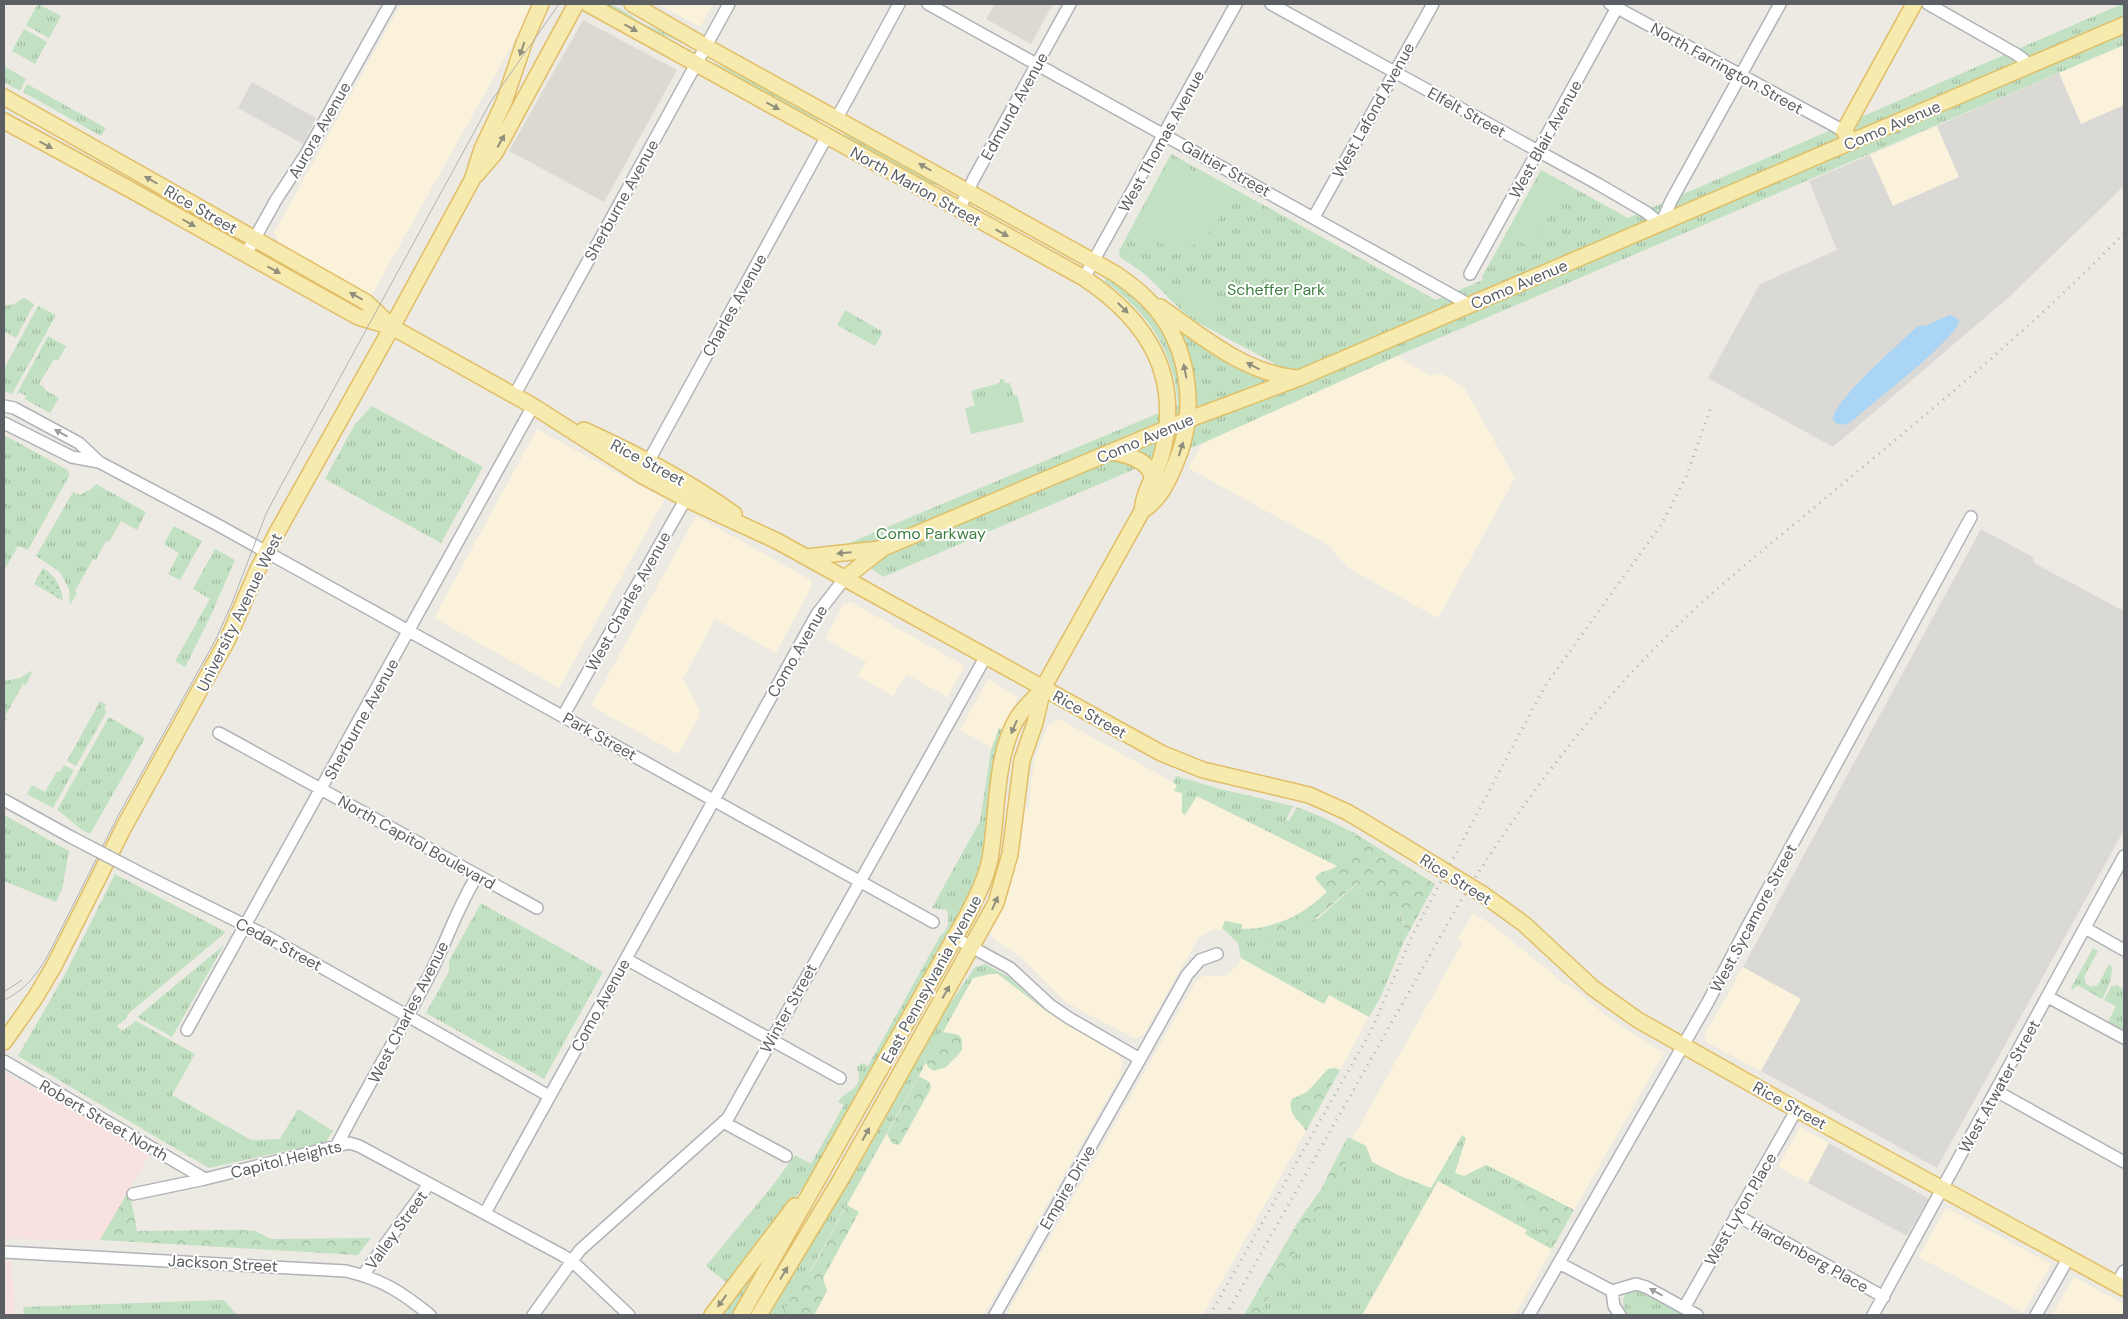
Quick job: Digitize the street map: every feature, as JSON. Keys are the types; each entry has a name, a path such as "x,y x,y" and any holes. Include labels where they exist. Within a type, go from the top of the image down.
{"main road":[{"name":"University Avenue West","path":"4,1042 35,998 54,966 124,827 228,639 267,551 472,180 482,149 504,102 524,43 541,4"},
{"name":"University Avenue West","path":"472,180 495,153 576,4"},
{"name":"North Marion Street","path":"588,4 1084,278 1123,307 1141,329 1160,366 1168,411 1167,429 1160,462 1143,498 1142,511"},
{"name":"North Marion Street","path":"632,4 1094,262 1121,278 1146,298 1168,326 1181,354 1188,391 1187,420 1182,445 1173,470 1154,503 1142,511"},
{"path":"1848,137 1914,4"},
{"name":"Como Avenue","path":"845,578 883,548 1187,420 1299,378 1661,224 1848,137 2028,67 2124,25"},
{"name":"Rice Street","path":"4,97 366,302 392,327"},
{"name":"Rice Street","path":"4,121 358,317 392,327 533,406 649,461 690,492 756,530 806,556 1131,738 1186,764 1224,775 1289,789 1309,795 1347,812 1484,895 1524,924 1593,988 1616,1006 1682,1046 2069,1257 2122,1281"},
{"path":"1146,298 1196,335 1255,367 1280,376 1299,378"},
{"name":"Rice Street","path":"533,406 641,475 690,492"},
{"path":"1112,452 1145,464 1151,472 1152,481"},
{"path":"1043,688 1142,511"},
{"path":"806,556 883,548"},
{"name":"East Pennsylvania Avenue","path":"741,1315 981,889 990,862 1001,769 1009,738 1019,715 1043,688"},
{"name":"East Pennsylvania Avenue","path":"759,1315 841,1179 996,902 1006,873 1020,766 1035,724 1043,688"},
{"path":"712,1315 827,1165"}],"street":[{"name":"Aurora Avenue","path":"246,254 276,200 303,160 390,4"},
{"name":"Sherburne Avenue","path":"514,396 729,4"},
{"path":"837,118 899,4"},
{"name":"Galtier Street","path":"928,4 1470,305"},
{"name":"Edmund Avenue","path":"959,210 1070,4"},
{"name":"West Thomas Avenue","path":"1084,278 1236,4"},
{"name":"Elfelt Street","path":"1271,4 1538,150 1646,212 1661,224"},
{"name":"West Lafond Avenue","path":"1314,217 1433,4"},
{"path":"1661,224 1671,201 1780,4"},
{"path":"1928,4 2016,54 2028,67"},
{"name":"North Farrington Street","path":"1616,5 1848,137"},
{"name":"West Blair Avenue","path":"1470,274 1616,5"},
{"name":"Charles Avenue","path":"641,475 827,136"},
{"path":"4,406 14,408 79,443 99,462"},
{"name":"Sherburne Avenue","path":"187,1030 410,632 533,406"},
{"path":"4,423 72,457 99,462"},
{"name":"Park Street","path":"99,462 267,551 933,922"},
{"name":"West Charles Avenue","path":"563,716 690,492"},
{"name":"West Sycamore Street","path":"1529,1315 1708,1002 1746,928 1971,517"},
{"name":"Como Avenue","path":"485,1213 817,614 845,578"},
{"name":"Winter Street","path":"533,1315 580,1250 723,1122 986,656"},
{"name":"North Capitol Boulevard","path":"219,733 537,908"},
{"name":"Cedar Street","path":"4,800 71,837 245,926 549,1096"},
{"name":"West Atwater Street","path":"1873,1315 2124,856"},
{"name":"West Charles Avenue","path":"336,1147 436,963 466,893 477,876"},
{"path":"2085,928 2124,950"},
{"path":"955,938 1010,968 1050,1005 1069,1018 1140,1058"},
{"name":"Empire Drive","path":"995,1315 1187,975 1200,960 1217,954"},
{"path":"626,959 840,1078"},
{"path":"2048,997 2124,1038"},
{"name":"Robert Street North","path":"4,1061 204,1179"},
{"path":"1996,1091 2124,1162"},
{"name":"West Lyton Place","path":"1684,1308 1797,1109"},
{"path":"723,1122 786,1156"},
{"name":"Capitol Heights","path":"133,1194 204,1179 349,1143 485,1213 572,1261 629,1315"},
{"name":"Valley Street","path":"363,1275 429,1184"},
{"name":"Hardenberg Place","path":"1736,1215 1884,1297"},
{"name":"Jackson Street","path":"4,1252 328,1269 363,1275 393,1288 430,1315"},
{"path":"2036,1315 2069,1257"},
{"path":"1559,1263 1612,1291 1636,1284 1646,1287 1696,1315"},
{"path":"1612,1291 1614,1306 1620,1315"}],"shaded area":[{"path":"401,4 535,4 374,291 368,295 279,243 274,233"},
{"path":"658,4 713,4 700,27"},
{"path":"995,4 1053,4 1031,44 986,19"},
{"path":"583,20 677,70 604,202 509,151"},
{"path":"2124,45 2124,105 2081,124 2059,73"},
{"path":"2059,73 2081,124 2124,105 2124,186 2007,299 1833,447 1708,378 1760,284 1837,250 1809,181 1870,155 1893,206 1959,177 1937,126"},
{"path":"252,82 316,118 303,144 238,108"},
{"path":"1937,126 1959,177 1892,206 1870,155"},
{"path":"1397,356 1430,376 1440,373 1464,387 1515,478 1438,618 1348,568 1328,545 1188,468 1203,443"},
{"path":"537,429 665,499 559,688 434,618"},
{"path":"696,516 811,580 812,586 776,653 715,619 683,679 700,711 699,718 678,754 591,706"},
{"path":"1981,529 2033,557 2034,563 2124,611 2124,830 1937,1168 1761,1071 1801,999 1743,967"},
{"path":"851,602 965,666 947,697 906,674 893,696 858,676 866,662 825,639 843,604"},
{"path":"988,679 1018,697 1005,731 999,728 992,748 960,730"},
{"path":"1057,719 1178,785 1182,793 1182,812 1185,815 1196,796 1337,866 1334,869 1322,871 1320,885 1327,891 1307,909 1292,918 1259,928 1214,929 1199,937 1144,1034 1135,1039 1067,1003 1019,956 996,941 991,935 991,927 1009,889 1014,871 1023,803 1025,808 1029,809 1031,780 1036,754 1048,726"},
{"path":"1473,913 1491,924 1610,1019 1664,1053 1574,1210 1486,1165 1464,1176 1458,1176 1455,1173 1466,1138 1462,1135 1431,1188 1400,1176 1372,1162 1366,1146 1352,1139 1463,942 1458,939"},
{"path":"1241,958 1323,1004 1329,995 1369,1017 1340,1070 1335,1068 1307,1092 1292,1099 1295,1118 1306,1131 1203,1315 1006,1315 1195,983 1203,976 1225,976 1238,965"},
{"path":"1743,967 1801,999 1761,1071 1706,1042 1704,1036"},
{"path":"998,974 1046,1011 1116,1052 1122,1060 1121,1075 984,1315 814,1315 827,1291 823,1278 859,1212 847,1205 887,1134 890,1141 901,1142 905,1136 931,1088 929,1082 919,1076 926,1062 927,1065 938,1069 946,1067 960,1054 955,1033 943,1032 973,978"},
{"path":"4,1072 150,1154 100,1240 4,1239"},
{"path":"1800,1127 1829,1143 1808,1183 1778,1167"},
{"path":"1829,1143 1926,1197 1928,1200 1907,1236 1808,1183"},
{"path":"1438,1181 1527,1230 1525,1234 1552,1249 1515,1315 1362,1315"},
{"path":"1946,1207 2051,1264 2023,1313 1919,1257"},
{"path":"4,1261 12,1261 15,1315 4,1315"},
{"path":"2074,1277 2124,1304 2124,1315 2052,1315"}],"green space":[{"path":"38,4 61,16 49,38 26,25"},
{"path":"603,4 614,6 646,25 679,39 688,46 648,30"},
{"path":"2124,4 2124,45 1397,356 1203,443 1130,471 883,577 842,546 1178,405 1176,386 1165,351 1146,320 1134,306 1105,282 1105,276 1107,275 1176,328 1254,372 1274,363 1195,321 1182,311 1145,274 1120,257 1119,251 1171,154 1436,300 1483,280 1482,277 1541,170 1628,218"},
{"path":"24,29 47,42 35,64 12,51"},
{"path":"714,63 755,82 820,118 817,122 713,65"},
{"path":"4,66 26,79 20,91 4,82"},
{"path":"27,84 106,128 101,136 23,92"},
{"path":"847,130 950,190 910,176 843,137"},
{"path":"1179,163 1234,193 1214,227 1204,238 1194,245 1183,248 1169,246 1132,230 1167,165"},
{"path":"1542,172 1566,186 1531,248 1507,235"},
{"path":"1185,281 1216,299 1206,317 1175,299"},
{"path":"24,298 34,304 16,338 4,331 4,306 14,304"},
{"path":"38,306 56,315 12,394 4,391 4,369"},
{"path":"845,310 883,332 875,346 837,325"},
{"path":"48,336 66,346 58,361 54,359 39,384 59,398 50,413 25,399 26,396 19,392 16,395"},
{"path":"1000,379 1004,379 1005,383 1010,383 1014,396 975,406 971,391 1000,383"},
{"path":"1017,395 1024,422 971,434 965,408"},
{"path":"372,406 483,467 441,543 325,479 355,424"},
{"path":"4,435 68,470 69,476 28,550 18,546 4,571"},
{"path":"96,484 146,512 137,530 121,521 109,542 106,541 96,560 93,559 75,591 77,593 70,605 69,589 60,572 36,556 73,492 80,495"},
{"path":"174,526 202,541 180,580 168,574 179,553 164,544"},
{"path":"215,549 235,560 185,667 175,661 210,599 193,589"},
{"path":"43,568 57,582 63,601 34,584"},
{"path":"31,671 26,685 23,684 5,716 7,718 4,724 4,681 20,678"},
{"path":"100,701 106,705 104,709 107,711 76,766 67,761"},
{"path":"109,717 145,738 90,834 57,810"},
{"path":"999,728 1005,731 985,852 974,890 813,1175 727,1283 706,1266 770,1189 795,1155 811,1164 844,1105 838,1102 859,1081 857,1067 862,1063 868,1066 940,936 947,927 947,910 932,908 980,821 991,750"},
{"path":"64,765 74,770 53,808 27,794 32,785 45,792 57,771 60,772"},
{"path":"1176,776 1220,789 1293,806 1286,820 1289,821 1297,807 1322,817 1356,834 1349,854 1337,866 1197,796 1185,815 1182,812 1182,793 1174,791 1177,785 1173,782"},
{"path":"4,815 69,851 62,889 56,902 4,881"},
{"path":"1356,834 1435,884 1404,941 1403,919 1400,910 1388,897 1361,880 1323,913 1299,929 1285,934 1249,938 1249,929 1271,925 1291,918 1310,907 1327,892 1315,878 1320,873 1332,869 1343,860"},
{"path":"115,874 226,932 127,1015 127,1018 117,1026 122,1031 136,1021 195,1054 172,1095 251,1140 280,1139 298,1109 333,1131 326,1142 209,1168 18,1056 63,978"},
{"path":"1361,880 1396,902 1405,931 1404,941 1380,998 1369,1017 1329,995 1324,1004 1241,958 1238,943 1222,928 1225,921 1242,924 1242,929 1249,929 1249,938 1319,918"},
{"path":"481,903 603,972 544,1079 426,1013 449,971 449,961"},
{"path":"224,945 172,1037 137,1017"},
{"path":"2093,948 2098,951 2084,977 2086,984 2091,987 2098,985 2109,964 2112,966 2109,983 2102,999 2079,986 2072,990 2071,988"},
{"path":"985,964 1009,977 1046,1011 998,974 973,978 810,1271 807,1269 782,1315 766,1315 930,1033 975,967"},
{"path":"2116,984 2124,990 2124,1031 2108,1022 2116,1006 2104,1000 2112,985 2114,987"},
{"path":"943,1032 959,1035 962,1040 962,1050 946,1067 934,1071 929,1068 926,1062"},
{"path":"1335,1068 1340,1070 1306,1131 1292,1113 1292,1099 1307,1092 1328,1069"},
{"path":"919,1076 929,1082 931,1088 901,1142 898,1145 893,1144 887,1134"},
{"path":"1462,1135 1466,1138 1455,1173 1464,1176 1486,1165 1519,1181 1512,1195 1519,1205 1532,1213 1548,1243 1548,1247 1525,1234 1527,1230 1438,1181 1362,1315 1259,1315 1347,1162 1338,1155 1348,1137 1366,1146 1372,1162 1400,1176 1431,1188"},
{"path":"1338,1155 1347,1162 1259,1315 1244,1315 1298,1222 1322,1188"},
{"path":"1519,1181 1574,1210 1552,1249 1548,1247 1548,1243 1532,1213 1513,1200 1512,1195"},
{"path":"129,1190 137,1231 241,1230 255,1231 271,1239 371,1238 358,1255 100,1240"},
{"path":"847,1205 859,1212 823,1278 827,1291 814,1315 782,1315 806,1269 811,1271"},
{"path":"770,1249 735,1315 720,1315"},
{"path":"1636,1291 1684,1315 1629,1315 1624,1310 1623,1300 1626,1293"},
{"path":"224,1300 237,1315 24,1315 23,1307"}],"water":[{"path":"1949,315 1957,318 1959,322 1953,332 1927,358 1851,422 1841,425 1833,420 1836,411 1856,386 1918,326 1925,326"}],"tram line":[{"path":"4,1000 18,992 29,982 47,957 118,816 216,639 266,514 278,491 490,103 559,4"},
{"path":"4,992 22,980"}],"railway":[{"path":"1226,1315 1460,902 1507,830 1584,727 1641,663 1707,598 2015,338 2089,269 2124,233"},
{"path":"1210,1315 1372,1029 1412,936 1547,683 1661,525 1686,477 1711,407"}],"park label":[{"name":"Scheffer Park","path":"1276,289"},
{"name":"Como Parkway","path":"931,533"}]}
